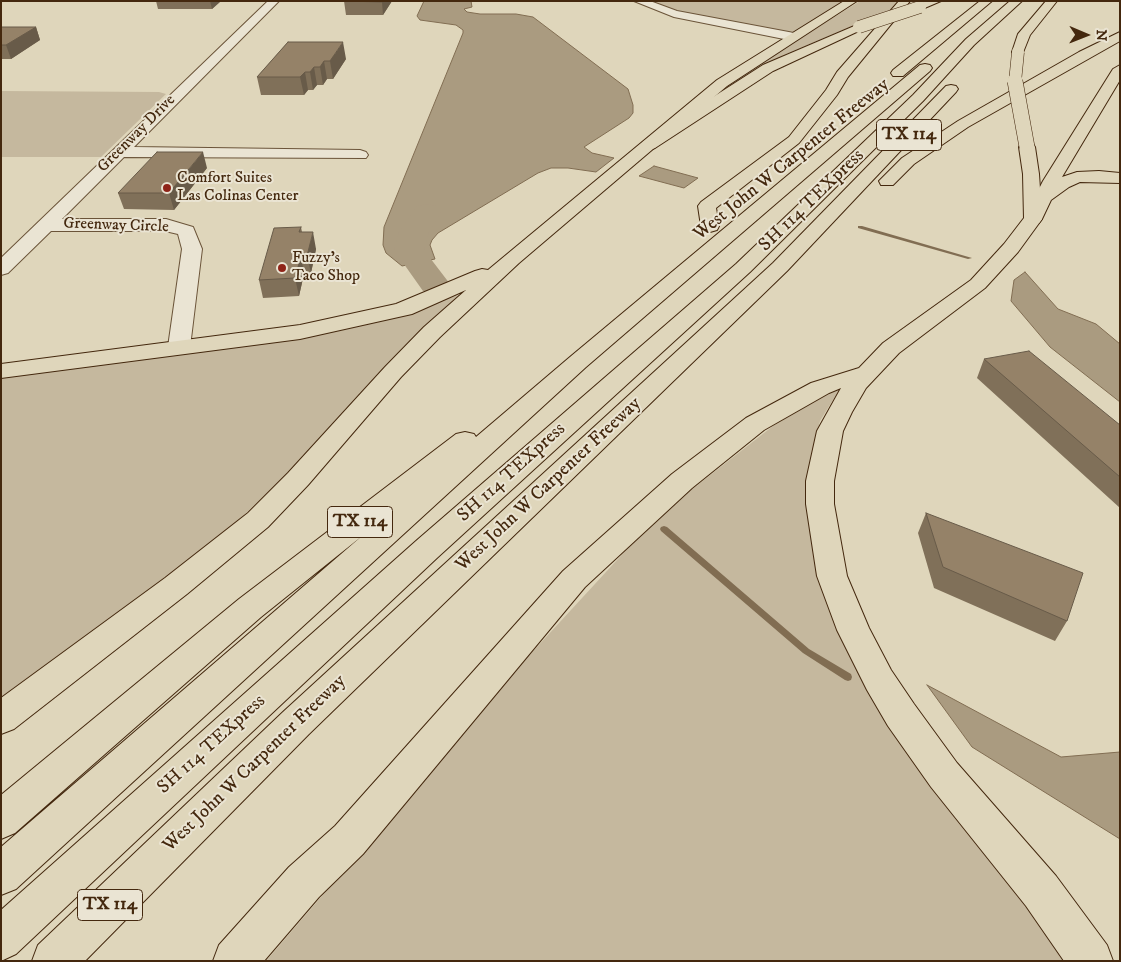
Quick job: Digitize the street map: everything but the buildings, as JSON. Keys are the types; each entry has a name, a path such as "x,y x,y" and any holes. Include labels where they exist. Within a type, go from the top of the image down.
{"main road":[{"path":"1,718 176,586 258,520 298,479 393,372 432,332 512,260 649,145 694,104 722,83 852,1"},
{"name":"West John W Carpenter Freeway","path":"1,820 250,608 519,398 718,220 707,206 794,140 832,92 842,75 905,1"},
{"path":"649,145 768,68 859,27 936,1"},
{"name":"West John W Carpenter Freeway","path":"864,101 987,1"},
{"name":"SH 114 TEXpress","path":"1,874 578,362 1005,1"},
{"name":"SH 114 TEXpress","path":"1,939 427,548 743,268 918,98 970,42 1017,1"},
{"path":"990,44 1035,1"},
{"path":"1033,219 1032,174 1015,81 1018,52 1024,34 1052,1"},
{"path":"874,194 908,161 962,124 1120,36"},
{"path":"1091,961 1041,891 944,775 901,716 879,680 853,630 832,576 820,504 823,460 830,431 856,384 891,348 978,284 1012,248 1033,219 1051,182 1120,69"},
{"name":"West John W Carpenter Freeway","path":"54,961 296,723 780,267 920,123 959,80"},
{"name":"West John W Carpenter Freeway","path":"787,164 810,145"},
{"path":"1069,154 1079,163 1119,178"},
{"path":"1045,196 1063,183 1077,177 1099,176 1119,178"},
{"path":"780,267 817,251"},
{"path":"1,371 300,332 404,309 456,288 512,260"},
{"path":"235,961 304,882 349,840 574,579 682,481 755,424 820,388 866,373"},
{"path":"76,961 166,850"}],"street":[{"name":"Greenway Drive","path":"1,269 66,203 274,1"},
{"path":"639,1 674,14 794,37"},
{"path":"119,152 360,155"},
{"name":"Greenway Circle","path":"47,224 166,225 186,232 192,249 179,347"}],"shaded area":[{"path":"424,1 471,1 472,7 464,9 467,12 516,14 533,17 628,89 633,105 633,113 629,118 584,147 592,153 614,158 596,172 568,168 551,168 538,173 438,233 430,245 435,259 402,266 386,253 383,245 384,227 463,33 463,30 456,25 420,20 417,16"},
{"path":"649,1 847,1 798,31 788,32 683,13"},
{"path":"860,1 897,1 888,13 784,55 713,95 762,62"},
{"path":"1,91 159,92 166,94 101,157 1,157"},
{"path":"654,166 698,178 684,188 639,176"},
{"path":"1025,272 1058,309 1096,324 1120,344 1120,402 1050,347 1011,301 1014,280"},
{"path":"459,295 459,298 418,333 291,470 223,535 1,697 1,377 339,331 383,321"},
{"path":"834,388 839,390 820,421 808,472 815,557 1073,961 266,961 524,661 629,547 691,490 773,426"},
{"path":"927,685 1061,757 1120,752 1120,839 972,747"}],"waterway":[{"path":"427,212 414,232 409,250 434,284"},
{"path":"860,227 970,258"},
{"path":"664,529 806,651 848,677"}],"place":[{"name":"Comfort Suites Las Colinas Center","path":"167,188"},
{"name":"Fuzzy's Taco Shop","path":"282,268"}]}
